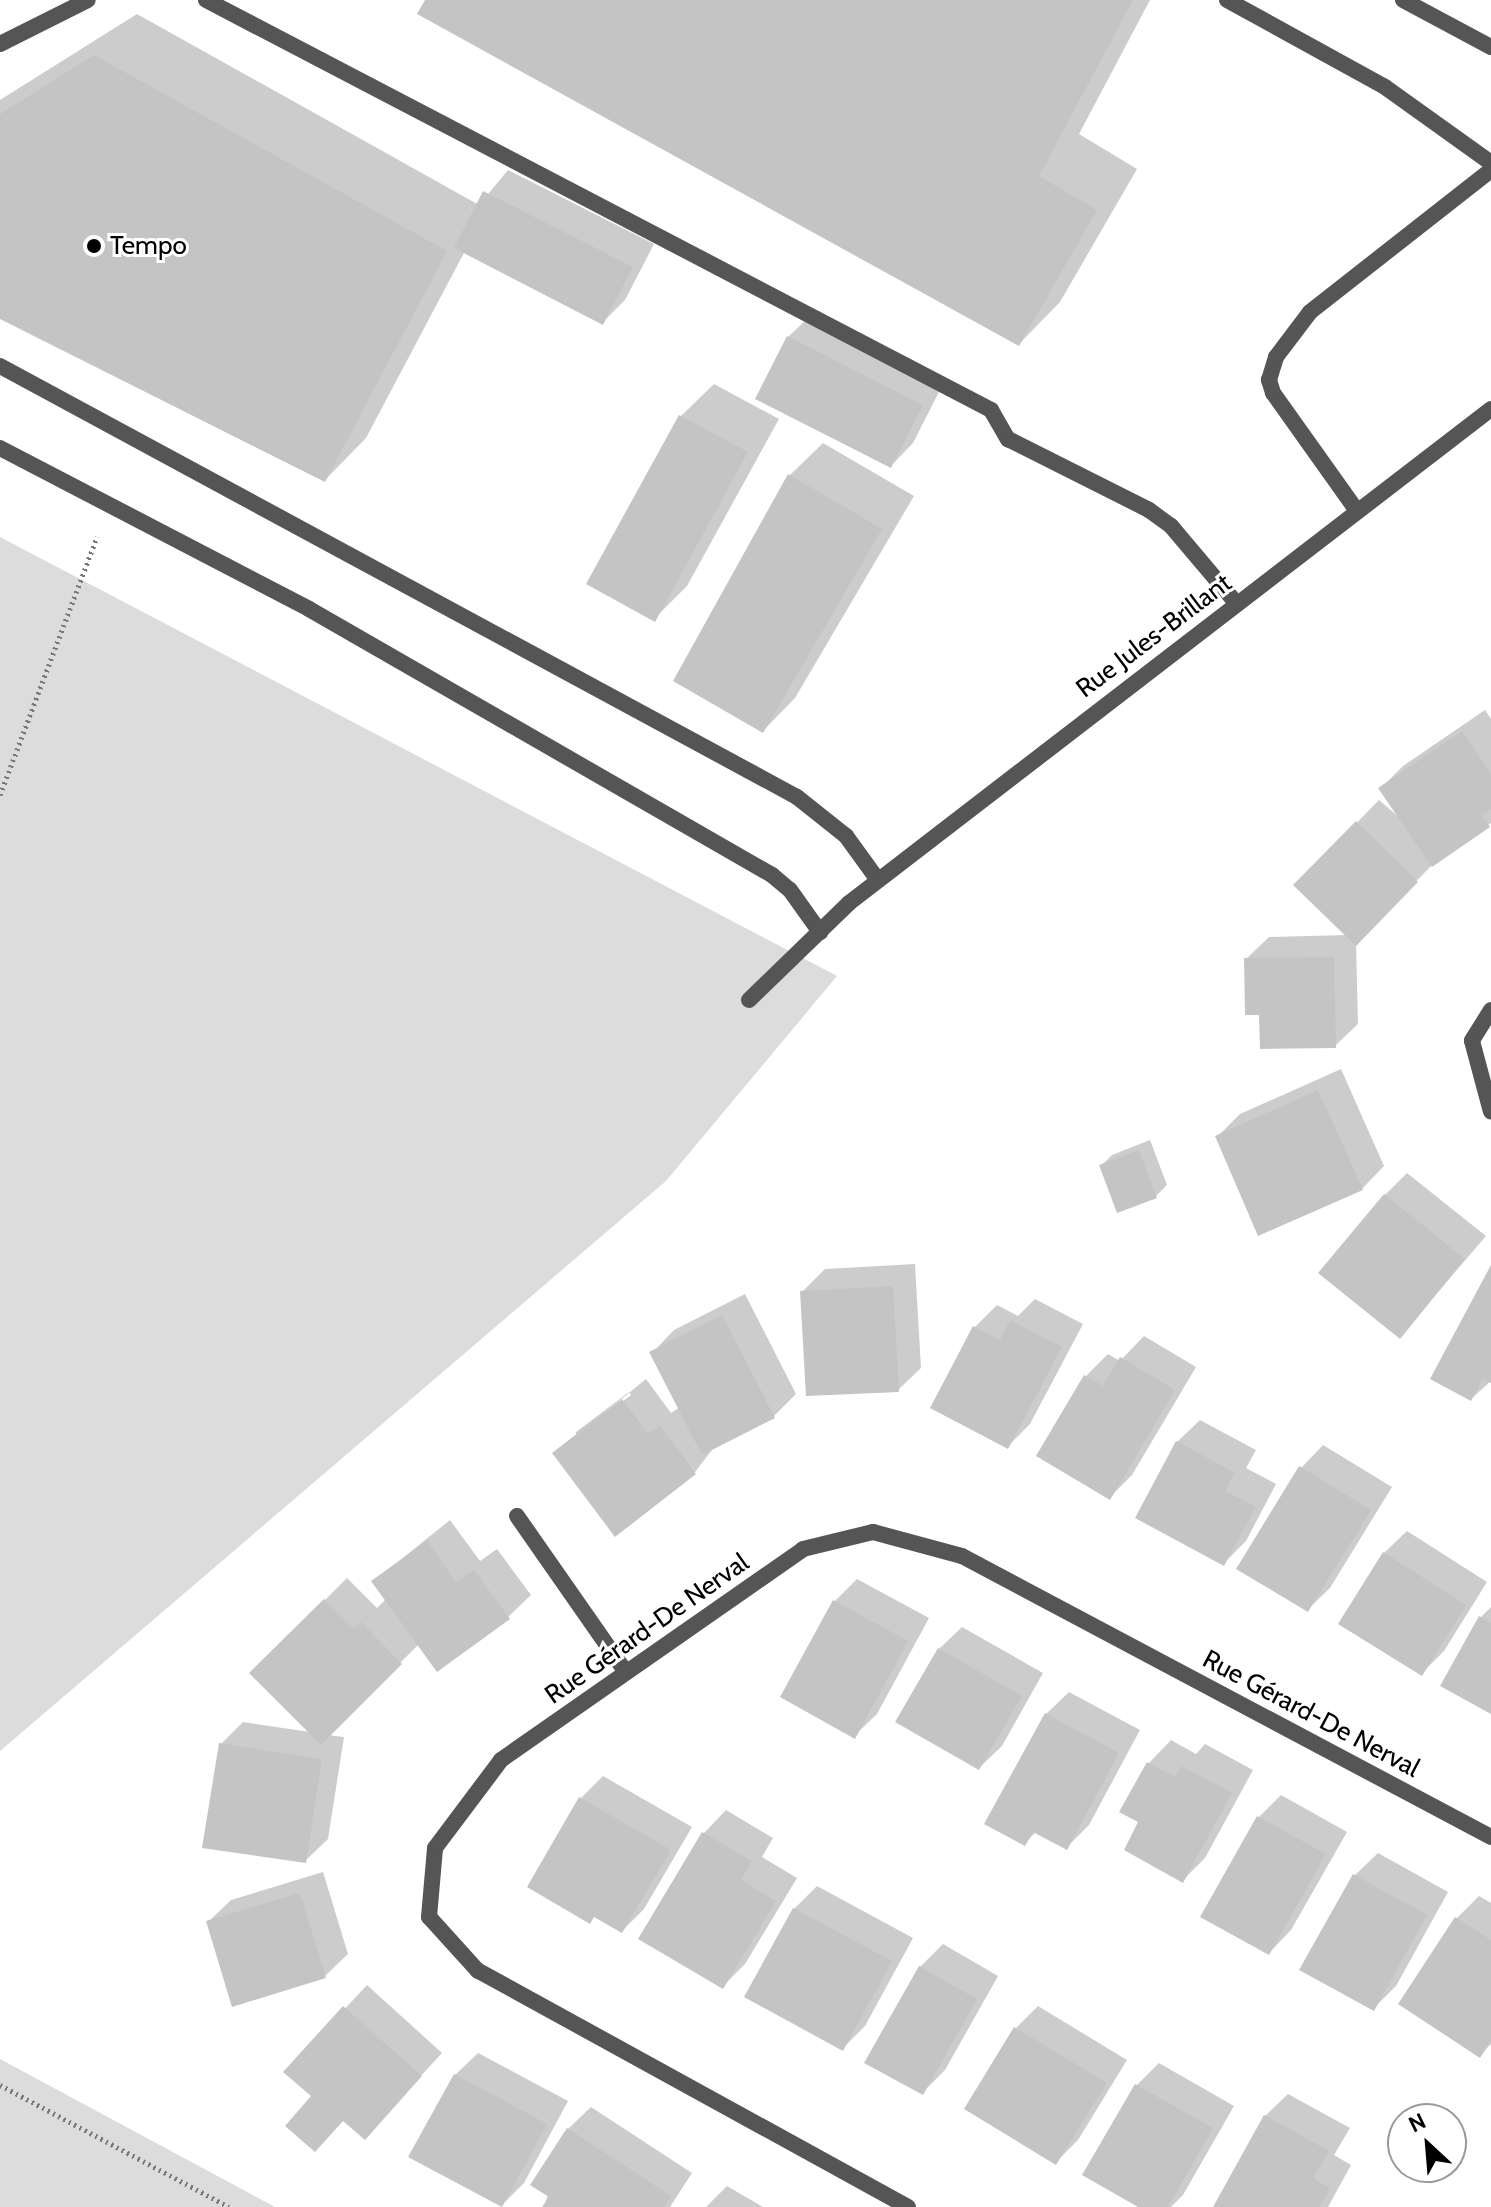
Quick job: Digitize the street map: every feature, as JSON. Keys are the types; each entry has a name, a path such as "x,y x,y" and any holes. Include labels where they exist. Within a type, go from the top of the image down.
{"street":[{"path":"0,44 88,0"},
{"path":"206,0 991,410 1008,439 1149,510 1171,526 1236,603"},
{"path":"1227,0 1385,87 1491,163"},
{"path":"1403,0 1491,47"},
{"path":"1357,511 1273,393 1269,380 1276,357 1310,312 1491,170"},
{"path":"0,366 797,797 846,836 878,880"},
{"name":"Rue Jules-Brillant","path":"749,1000 849,903 1491,409"},
{"path":"0,448 309,609 772,875 790,890 820,932"},
{"path":"1491,1010 1472,1041 1491,1112"},
{"path":"517,1516 626,1672"},
{"name":"Rue Gérard-De Nerval","path":"908,2207 478,1971 429,1917 435,1848 501,1760 803,1549 873,1532 962,1556 1491,1837"}],"path":[{"path":"0,795 110,506"},
{"path":"0,2085 229,2207"}],"shaded area":[{"path":"0,537 837,976 666,1181 0,1751"},
{"path":"0,2059 275,2207 0,2207"}],"building":[{"path":"425,0 1133,0 1039,176 1097,210 1019,346 417,14"},
{"path":"94,55 447,251 325,482 0,319 0,114"},
{"path":"483,191 633,267 603,325 454,248"},
{"path":"787,336 923,405 891,468 755,399"},
{"path":"679,415 748,452 655,622 586,584"},
{"path":"788,474 882,529 763,733 673,681"},
{"path":"1462,731 1491,774 1491,809 1481,815 1490,827 1432,867 1378,788"},
{"path":"1356,821 1418,882 1356,946 1293,885"},
{"path":"1334,957 1336,1048 1260,1049 1259,1015 1245,1015 1244,958"},
{"path":"1318,1090 1363,1190 1258,1236 1215,1136"},
{"path":"1139,1150 1157,1198 1117,1213 1099,1165"},
{"path":"1384,1194 1465,1259 1400,1339 1318,1273"},
{"path":"1491,1265 1491,1383 1483,1379 1471,1401 1430,1379"},
{"path":"893,1286 899,1392 806,1396 800,1291"},
{"path":"722,1315 775,1418 702,1455 649,1352"},
{"path":"1010,1320 1062,1347 1008,1449 930,1408 973,1326 1000,1340"},
{"path":"1120,1357 1175,1390 1110,1500 1036,1456 1084,1375 1103,1386"},
{"path":"622,1399 648,1434 660,1426 696,1474 615,1537 552,1453"},
{"path":"1176,1441 1235,1473 1225,1491 1256,1507 1224,1566 1135,1518"},
{"path":"1299,1466 1371,1510 1308,1612 1236,1569"},
{"path":"427,1541 456,1582 474,1570 510,1619 437,1672 371,1581"},
{"path":"1383,1552 1466,1605 1422,1676 1338,1624"},
{"path":"324,1599 354,1629 361,1622 402,1664 321,1745 249,1673"},
{"path":"833,1600 908,1641 855,1739 780,1697"},
{"path":"1479,1616 1491,1623 1491,1714 1440,1686"},
{"path":"938,1648 1022,1696 979,1770 895,1722"},
{"path":"1045,1713 1119,1753 1067,1850 1033,1832 1025,1846 984,1824"},
{"path":"219,1743 322,1759 306,1863 202,1848"},
{"path":"1147,1762 1175,1777 1181,1766 1232,1793 1183,1883 1124,1850 1138,1822 1119,1812"},
{"path":"579,1797 671,1850 622,1933 594,1917 590,1924 527,1887"},
{"path":"1257,1816 1326,1854 1269,1955 1200,1917"},
{"path":"702,1832 752,1861 741,1880 776,1901 723,1989 638,1939"},
{"path":"1353,1874 1427,1915 1374,2011 1299,1970"},
{"path":"300,1893 326,1978 232,2007 206,1921"},
{"path":"793,1908 892,1961 843,2051 744,1997"},
{"path":"1455,1917 1491,1940 1491,2041 1480,2058 1398,2004"},
{"path":"919,1966 977,1999 923,2095 864,2063"},
{"path":"343,2006 422,2076 365,2140 343,2121 315,2152 285,2126 311,2096 283,2072"},
{"path":"1014,2027 1107,2083 1056,2165 964,2109"},
{"path":"454,2074 547,2124 502,2207 408,2157"},
{"path":"1135,2084 1213,2128 1168,2207 1138,2207 1082,2175"},
{"path":"1264,2115 1329,2151 1313,2178 1330,2188 1319,2207 1213,2207"},
{"path":"567,2128 671,2196 664,2207 542,2207 549,2197 530,2185"}],"place":[{"name":"Tempo","path":"94,246"}]}
